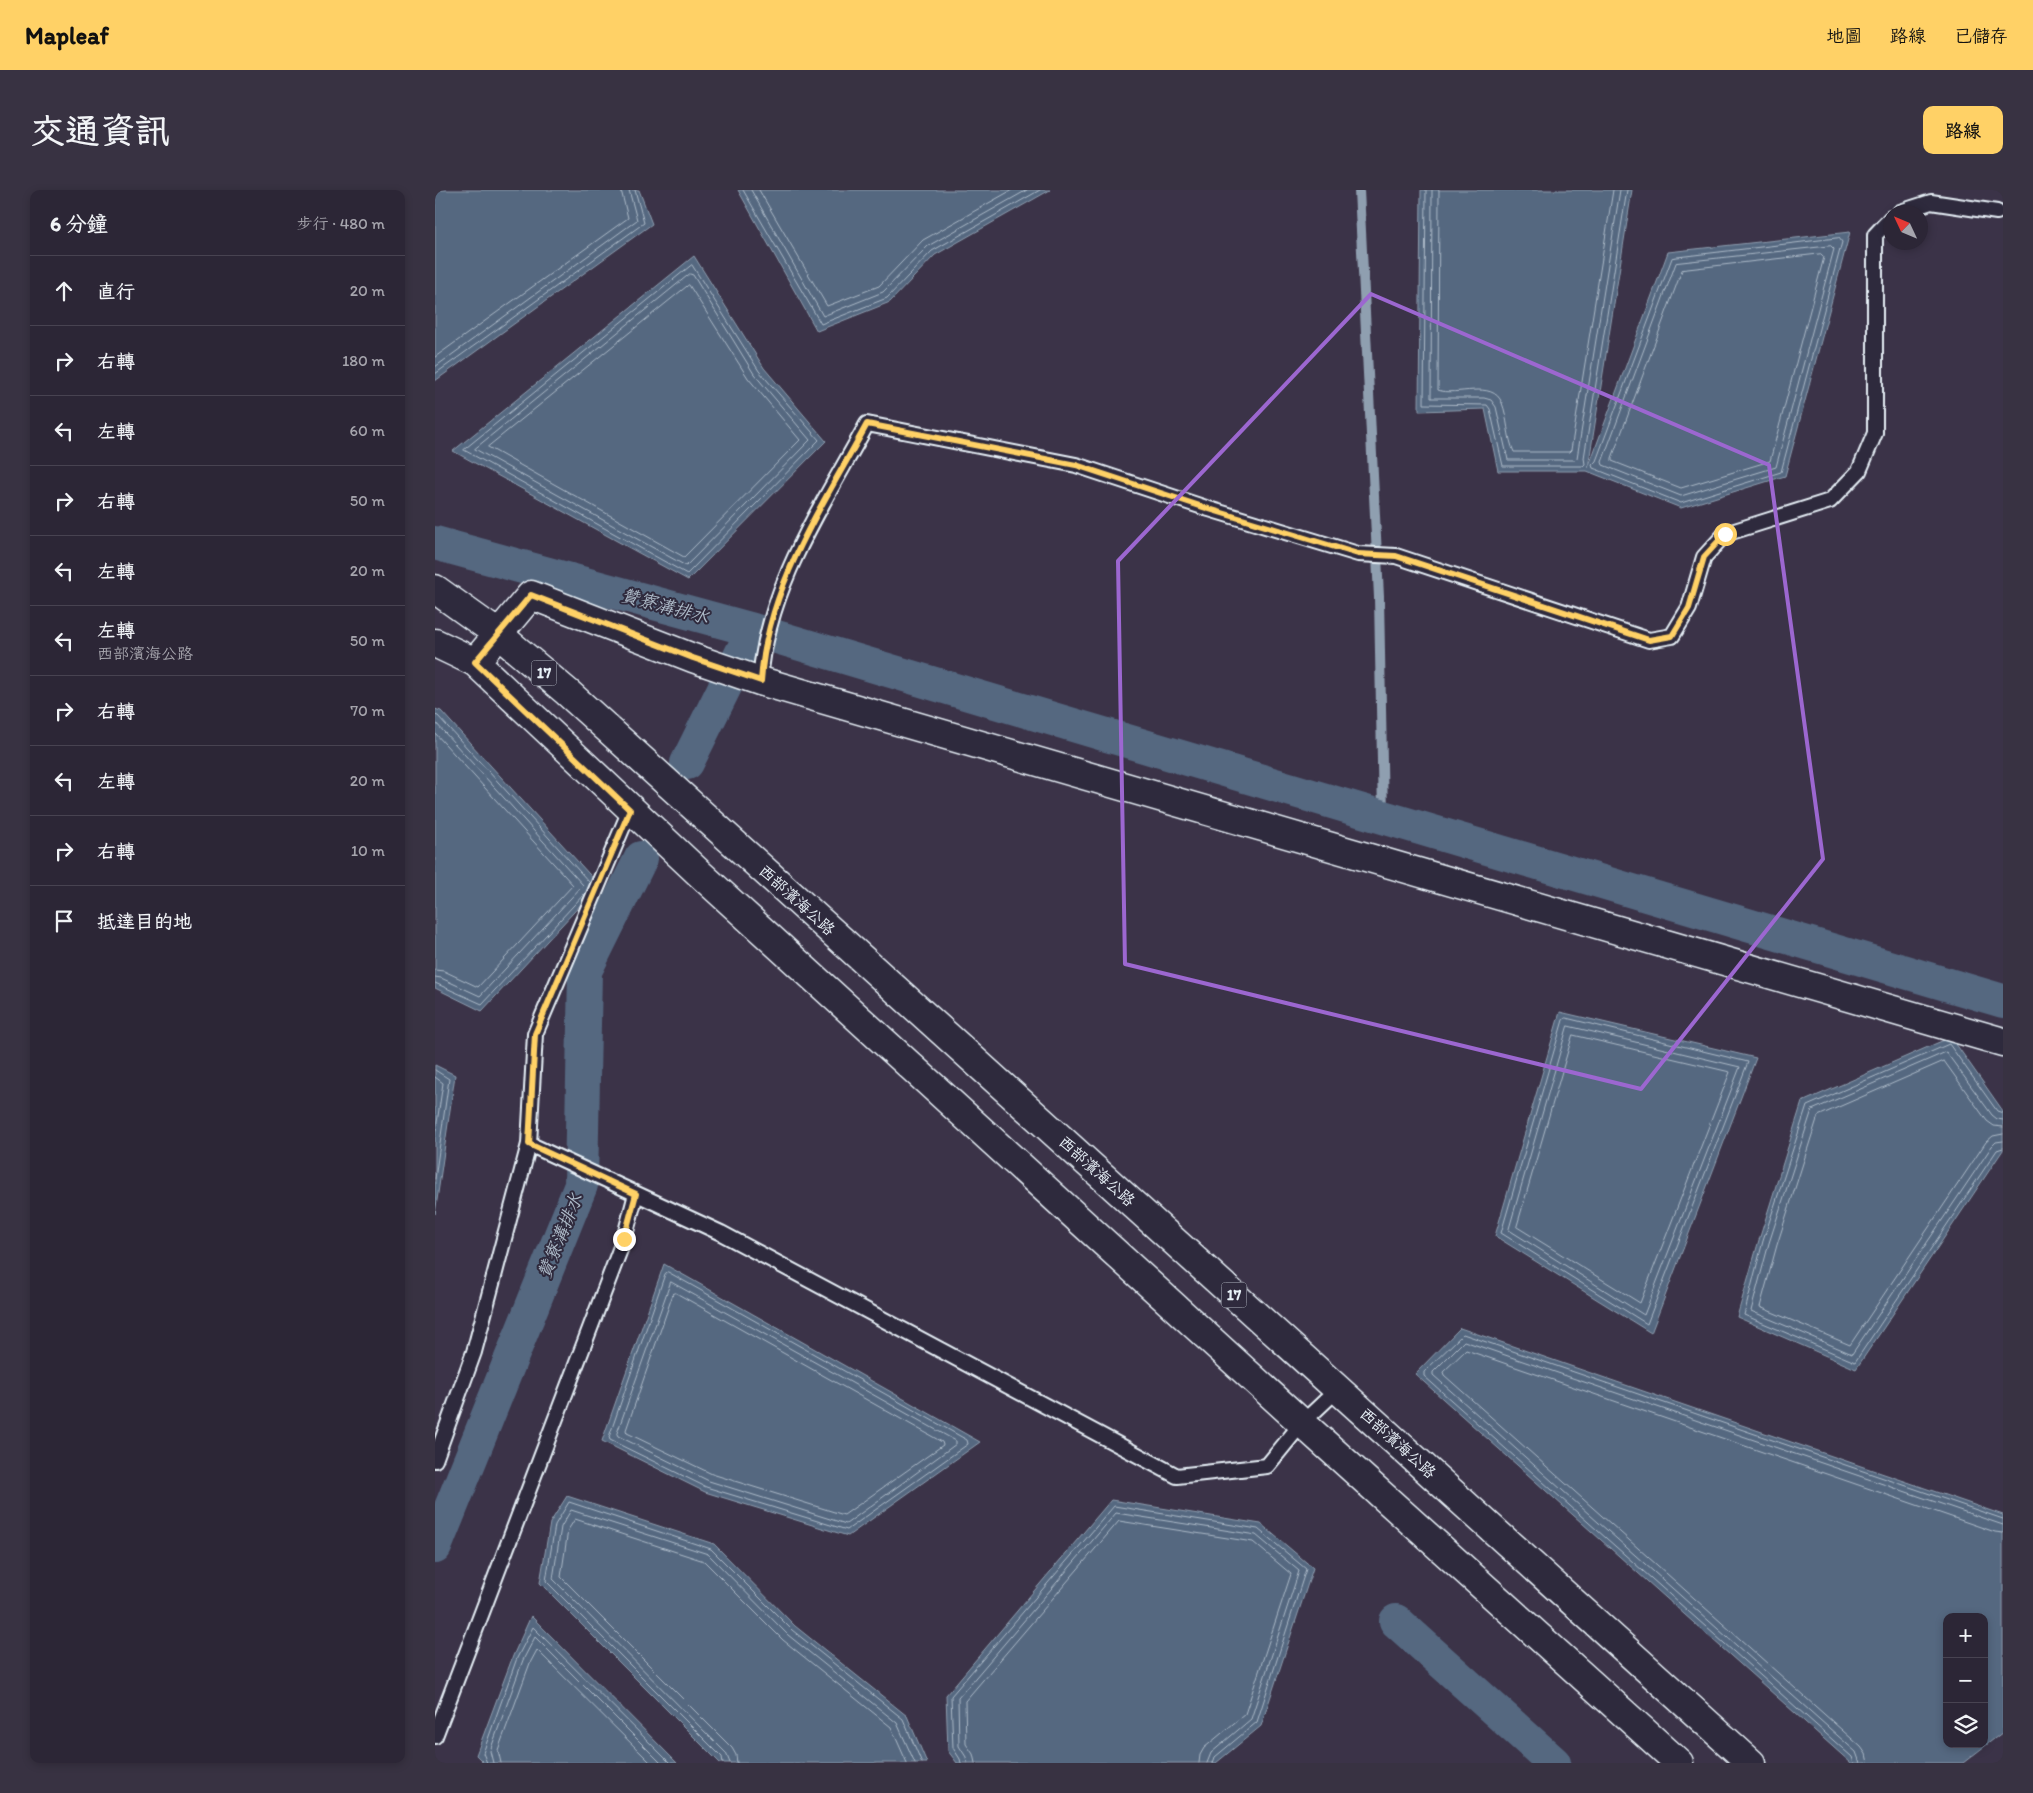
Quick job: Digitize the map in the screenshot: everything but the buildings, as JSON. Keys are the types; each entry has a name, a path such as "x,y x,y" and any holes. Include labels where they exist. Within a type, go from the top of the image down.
{"main road":[{"name":"西部濱海公路","path":"435,589 498,634 567,692 1751,1763"},
{"path":"475,662 531,595 693,658 761,670 2003,1042"},
{"name":"17","path":"435,643 475,662 630,810 1302,1424 1679,1763"}],"lane":[{"path":"1922,205 1931,202 1997,212"},
{"path":"761,670 771,617 790,565 867,424 1076,465 1209,509 1358,554 1396,556 1649,640 1672,636 1689,608 1704,557 1725,534 1830,501 1859,471 1875,433 1875,235 1883,226"},
{"path":"435,1460 474,1352 529,1144 535,1034 630,810"},
{"path":"529,1144 721,1234 1177,1476 1267,1466 1302,1424 1338,1389"},
{"path":"435,1736 624,1239 636,1194"}],"highlighted area":[{"path":"1371,294 1769,465 1823,859 1641,1089 1125,964 1118,561"}],"water":[{"path":"435,190 639,190 652,224 435,381"},
{"path":"738,190 1050,190 935,255 890,302 817,331"},
{"path":"1421,190 1632,190 1588,468 1668,252 1850,232 1785,476 1681,508 1587,471 1498,471 1485,409 1419,411"},
{"path":"694,256 764,368 826,441 688,580 453,451"},
{"path":"435,709 441,711 599,885 482,1011 435,988"},
{"path":"1560,1012 1756,1058 1651,1333 1495,1236"},
{"path":"1951,1037 2003,1111 2003,1150 1856,1369 1737,1317 1802,1102"},
{"path":"435,1065 455,1075 435,1214"},
{"path":"664,1264 980,1442 848,1536 705,1492 602,1441"},
{"path":"1460,1328 2003,1515 2003,1732 1988,1744 1988,1613 1943,1613 1943,1748 1982,1748 1963,1763 1851,1763 1415,1374"},
{"path":"567,1496 714,1544 795,1626 907,1716 927,1763 720,1763 540,1583 550,1523"},
{"path":"1111,1500 1261,1524 1313,1568 1261,1726 1216,1763 957,1763 948,1751 946,1695"},
{"path":"531,1616 677,1763 484,1763 476,1755 513,1656"}],"waterway":[{"path":"1359,190 1379,597 1383,817"},
{"name":"贊寮溝排水","path":"435,543 753,630 687,763"},
{"path":"753,630 2003,1001"},
{"name":"贊寮溝排水","path":"435,1547 581,1185 585,971 641,858"},
{"path":"1396,1621 1554,1763"}],"route":[{"path":"624,1239 636,1194 529,1144 535,1034 630,810 475,662 531,595 693,658 761,681 762,658 771,617 790,565 867,424 1076,465 1209,509 1358,554 1396,556 1649,640 1672,636 1689,608 1704,557 1725,534"}]}
